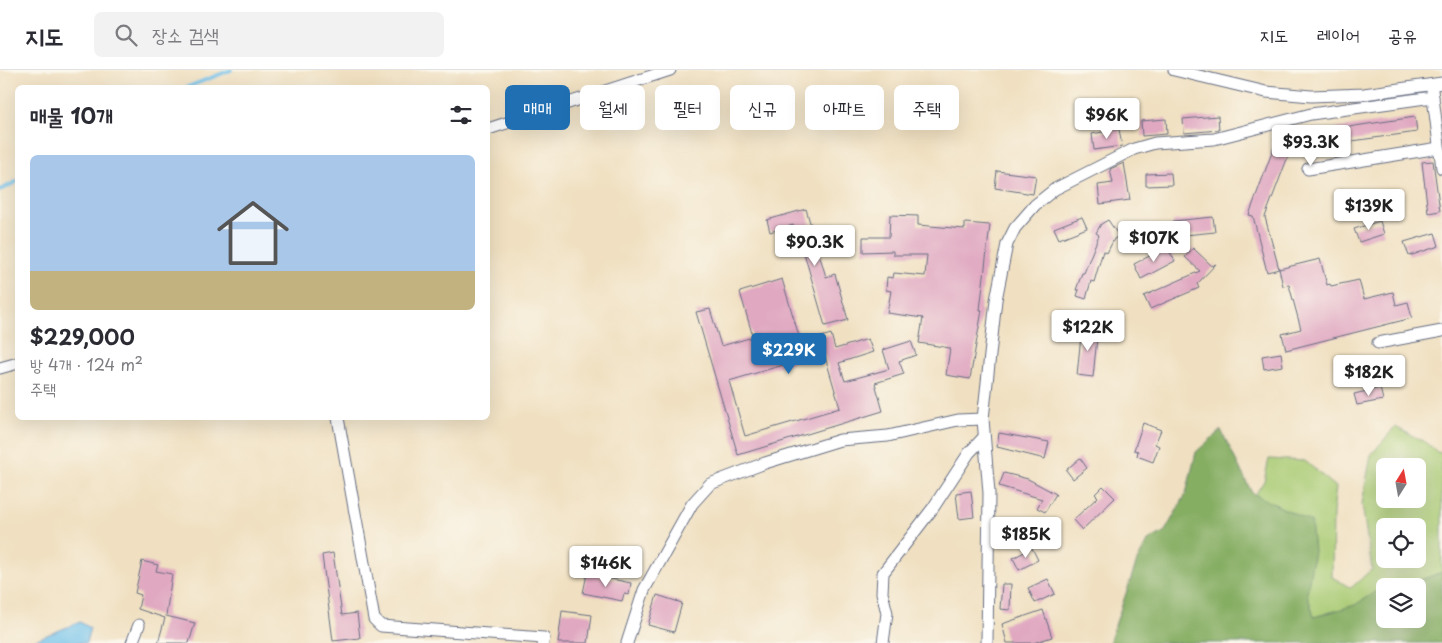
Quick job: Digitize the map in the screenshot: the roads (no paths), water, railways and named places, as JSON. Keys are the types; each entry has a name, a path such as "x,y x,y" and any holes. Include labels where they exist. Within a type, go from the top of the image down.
{"street":[{"path":"490,128 670,70"},
{"path":"1174,70 1266,92 1311,96 1364,94 1437,83 1433,97 1442,163"},
{"path":"987,643 989,493 983,419 996,300 1007,244 1015,228 1034,205 1055,188 1134,149 1155,143 1214,139 1311,114 1433,97"},
{"path":"1308,169 1439,148"},
{"path":"1378,343 1442,331"},
{"path":"0,368 15,364"},
{"path":"627,643 644,590 692,504 710,484 765,463 840,440 888,436 958,420 983,419"},
{"path":"338,420 374,619 381,626 544,638 544,643"},
{"path":"884,643 887,613 882,593 883,573 933,508 969,453 984,437"},
{"path":"132,643 139,625"}],"water":[{"path":"80,622 90,628 86,643 27,643"}],"waterway":[{"path":"193,85 231,70"},
{"path":"0,190 15,182"}]}
